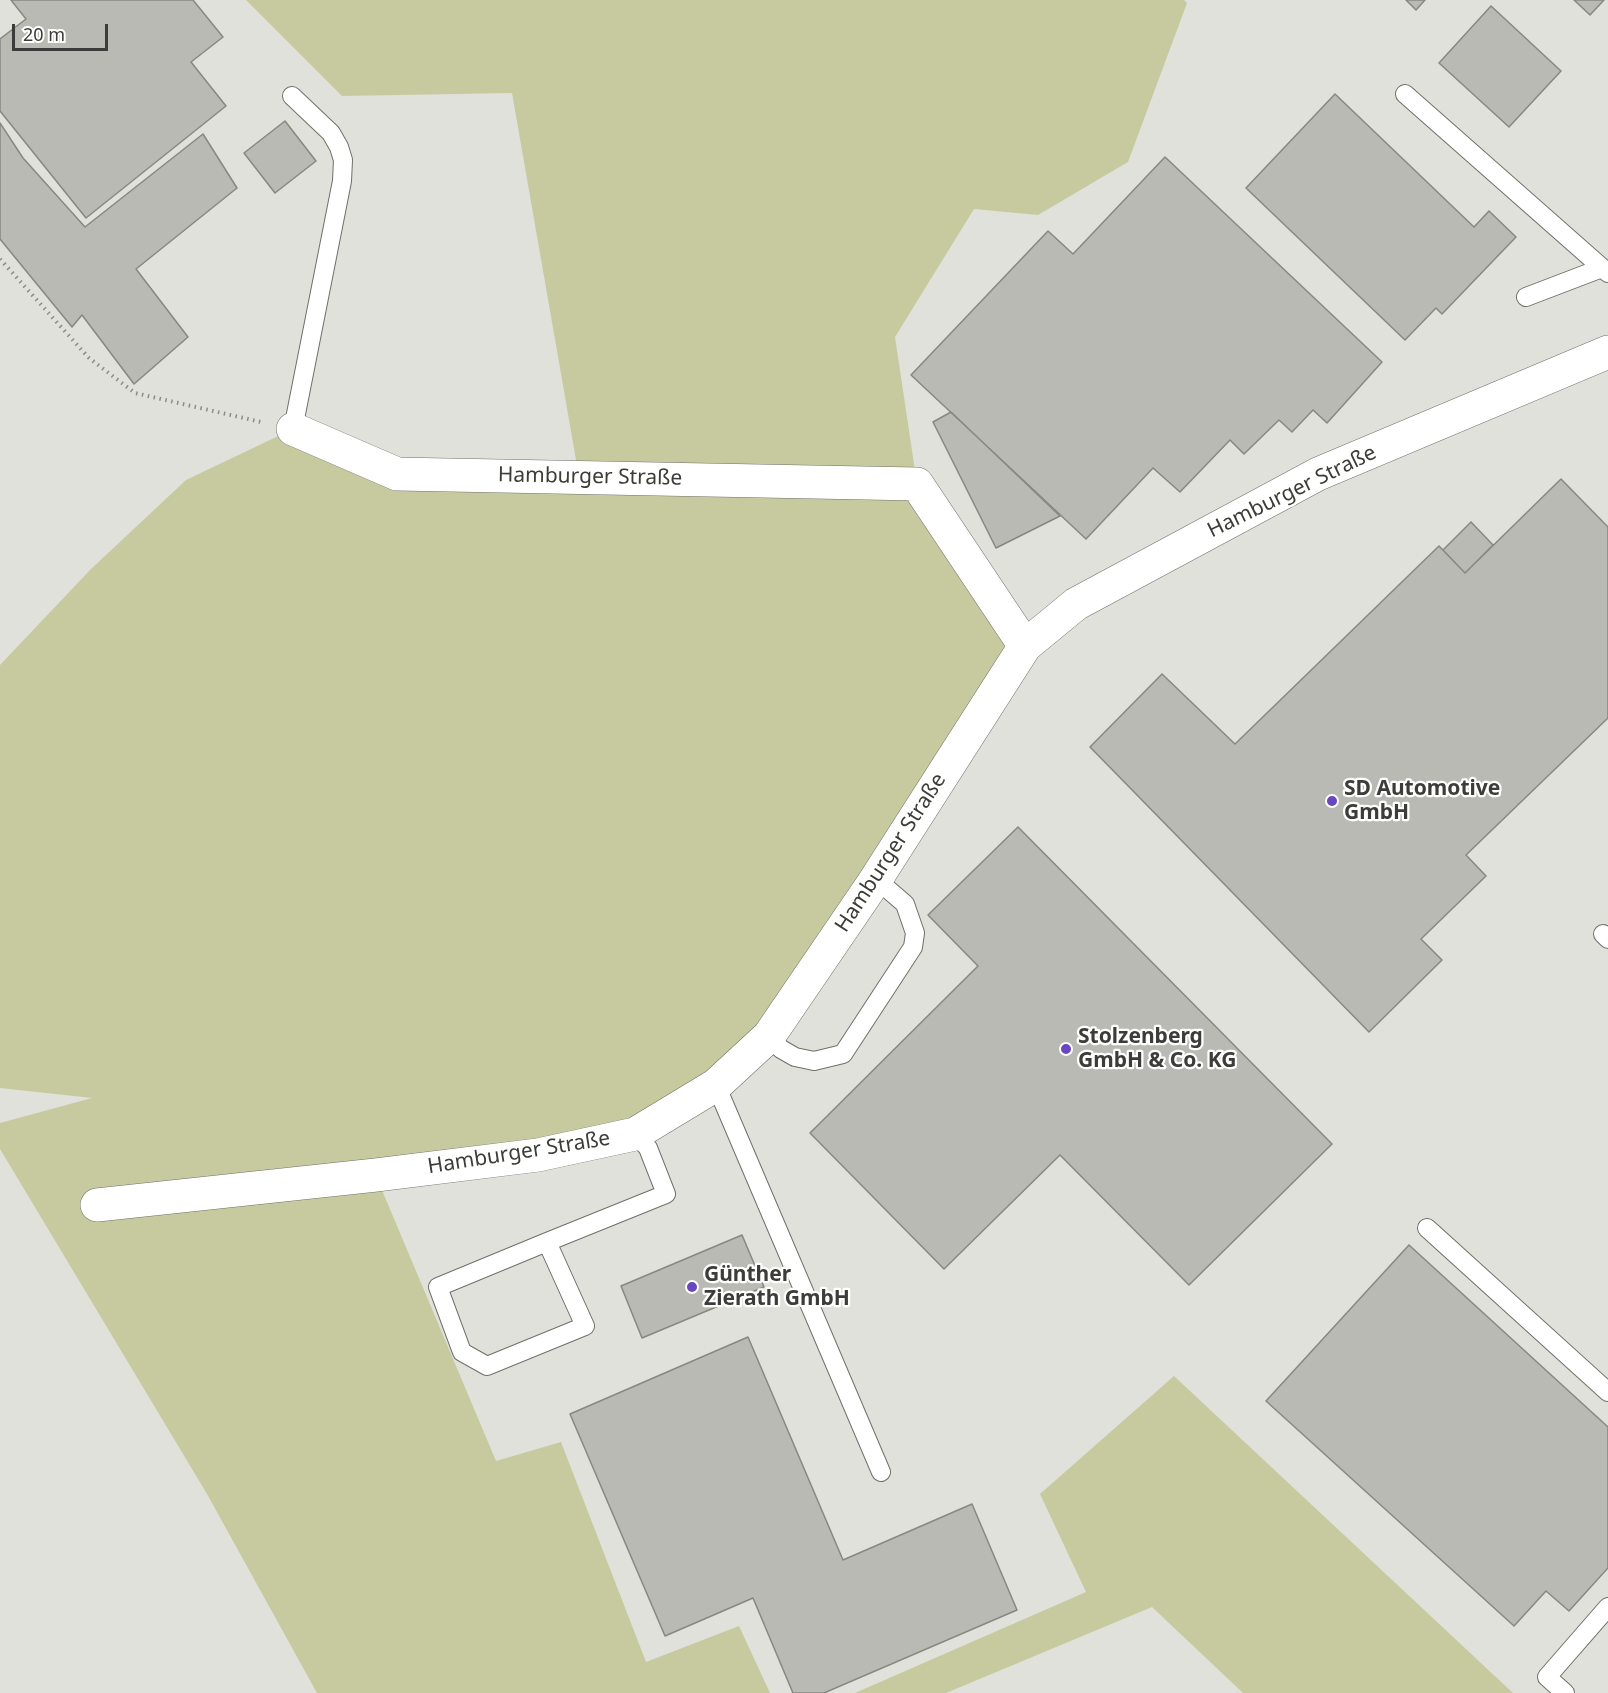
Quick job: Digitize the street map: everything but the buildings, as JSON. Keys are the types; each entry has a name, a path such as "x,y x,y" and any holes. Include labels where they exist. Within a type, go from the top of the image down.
{"street":[{"name":"Hamburger Straße","path":"97,1205 538,1155 635,1134 716,1085 769,1036 876,879 1025,646 1076,604 1318,474 1608,352"},
{"name":"Hamburger Straße","path":"293,429 397,474 917,484 1025,646"}],"lane":[{"path":"1405,93 1605,271"},
{"path":"292,96 331,133 343,159 342,181 293,429"},
{"path":"1526,297 1605,271"},
{"path":"769,1036 781,1049 795,1057 814,1061 843,1054 913,947 915,933 905,904 876,879"},
{"path":"716,1085 881,1472"},
{"path":"547,1242 585,1326 487,1366 462,1352 438,1287 547,1242 666,1194 648,1148 635,1134"},
{"path":"1427,1228 1608,1392"},
{"path":"1565,1693 1547,1677 1608,1607"}],"path":[{"path":"0,259 89,358 135,393 293,429"}],"green space":[{"path":"246,0 1184,0 1187,3 1128,162 1038,215 974,209 895,337 917,484 1025,646 769,1036 635,1134 376,1176 496,1461 561,1442 646,1662 739,1626 770,1693 317,1693 207,1494 0,1149 0,1123 92,1098 0,1088 0,665 90,570 186,480 293,429 397,474 579,477 512,93 342,96"},
{"path":"1174,1376 1513,1693 1243,1693 1152,1607 946,1693 855,1693 1086,1592 1040,1494"}],"place":[{"name":"SD Automotive GmbH","path":"1332,801"},
{"name":"Stolzenberg GmbH & Co. KG","path":"1066,1049"},
{"name":"Günther Zierath GmbH","path":"692,1287"}]}
